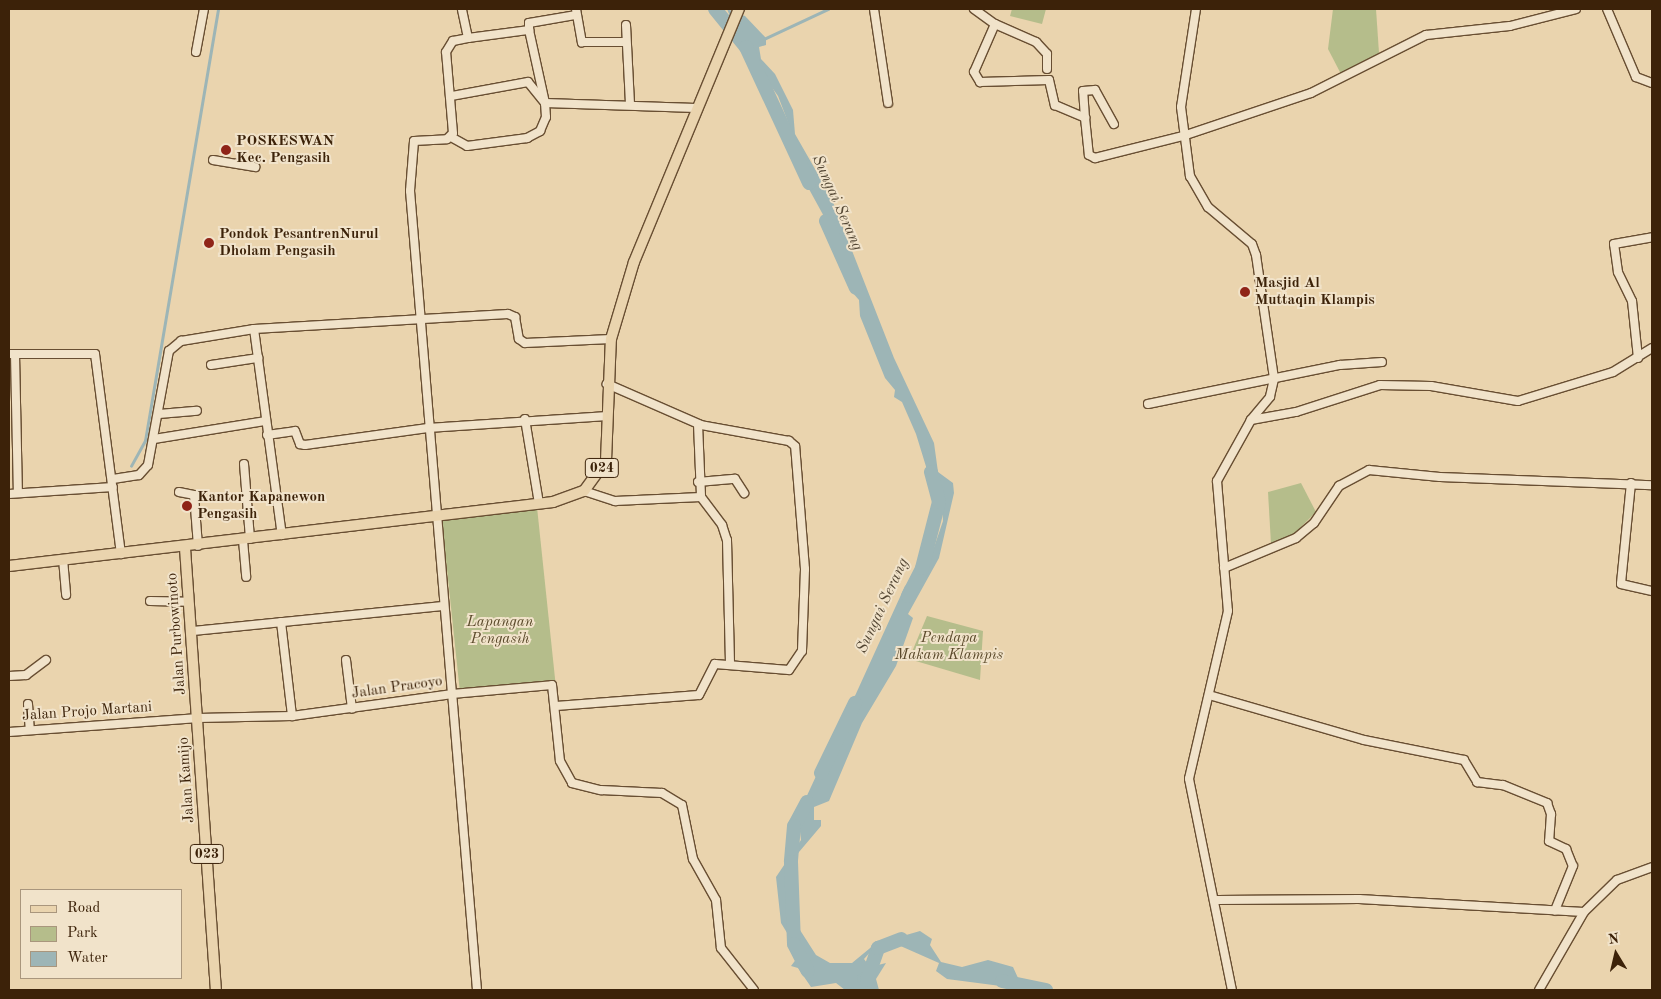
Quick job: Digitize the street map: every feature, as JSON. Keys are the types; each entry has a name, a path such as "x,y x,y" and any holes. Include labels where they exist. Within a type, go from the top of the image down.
{"main road":[{"name":"024","path":"185,548 539,504 584,491 606,462 607,384 611,339 634,262 696,108 739,9"},
{"path":"9,566 185,548"},
{"name":"Jalan Purbowinoto","path":"185,548 198,718"},
{"name":"Jalan Kamijo","path":"198,718 216,990"}],"street":[{"path":"196,52 204,9"},
{"path":"462,9 468,38"},
{"path":"874,9 888,103"},
{"path":"974,9 995,24 1043,47 1047,69"},
{"path":"1196,9 1183,75 1183,136 1193,186 1208,207 1252,244 1256,255 1274,379 1270,397 1251,420 1217,481 1228,612 1189,779 1189,798 1217,900 1232,990"},
{"path":"1114,124 1098,93 1088,88 1083,96 1091,158 1183,136 1312,93 1426,35 1510,26 1576,9"},
{"path":"1607,9 1636,77 1652,83"},
{"path":"529,30 468,38 447,45 452,96 451,137 467,146 532,137 542,127 545,102 529,30 530,23 576,12 582,42 626,42"},
{"path":"995,24 976,78 987,84 1049,80 1055,105 1085,118"},
{"path":"626,25 630,105"},
{"path":"452,96 528,82 545,102 696,108"},
{"name":"Jalan Pracoyo","path":"198,718 292,716 452,694 428,428 410,191 412,146 420,138 451,137"},
{"path":"213,160 255,167"},
{"path":"1638,358 1632,300 1618,272 1614,244 1652,238"},
{"path":"9,494 113,483 145,470 154,438 173,346 254,329 508,314 515,317 519,339 525,343 611,339"},
{"path":"254,329 282,535"},
{"path":"1251,420 1296,412 1380,385 1431,386 1518,401 1596,378 1638,358 1652,348"},
{"path":"18,493 12,354 95,354 121,554"},
{"path":"211,365 258,358"},
{"path":"1148,404 1274,379 1382,362"},
{"path":"556,706 699,695 712,666 730,662 789,670 802,651 805,569 798,456 789,441 698,424 607,384"},
{"path":"159,414 197,411"},
{"path":"267,435 295,431 300,444 305,445 428,428 525,419 608,416"},
{"path":"525,419 539,504"},
{"path":"154,438 265,421"},
{"path":"698,424 698,482 701,497 726,534 730,662"},
{"path":"244,464 247,540 246,577"},
{"path":"1224,568 1296,538 1314,523 1339,486 1369,470 1440,477 1652,485"},
{"path":"698,482 735,479 744,493"},
{"path":"1632,483 1621,584 1652,591"},
{"path":"584,491 615,501 701,497"},
{"path":"179,492 194,495 198,546"},
{"path":"63,559 66,596"},
{"path":"150,601 189,602"},
{"path":"192,631 444,606"},
{"path":"281,622 292,716"},
{"path":"9,676 26,675 46,660"},
{"path":"346,660 352,709"},
{"path":"477,990 452,694 553,685 560,761 572,782 600,790 662,793 682,805 693,859 716,900 721,948 754,990"},
{"path":"1209,695 1364,740 1464,760 1476,782 1503,785 1547,803 1551,814 1548,841 1566,849 1573,866 1556,910"},
{"path":"28,704 30,730"},
{"name":"Jalan Projo Martani","path":"9,732 198,718"},
{"path":"1539,990 1584,912 1617,880 1652,867"},
{"path":"1217,900 1358,899 1584,912"}],"green space":[{"path":"1012,9 1046,9 1042,24 1010,16"},
{"path":"1333,9 1376,9 1379,53 1341,74 1328,49"},
{"path":"1301,483 1316,512 1292,536 1271,544 1268,492"},
{"name":"Lapangan Pengasih","path":"537,507 555,682 460,692 442,517"},
{"name":"Pendapa Makam Klampis","path":"927,616 983,631 980,680 909,659"}],"water":[{"path":"727,9 745,16 766,38 766,45 759,47 761,59 775,74 793,110 795,134 831,197 894,358 934,443 938,472 953,483 954,493 939,558 908,614 913,618 896,666 862,723 829,801 814,807 814,820 821,820 821,826 788,865 785,878 791,916 816,955 830,963 852,963 875,944 920,931 932,939 930,945 941,962 962,967 988,960 1013,967 1023,989 947,979 936,971 939,963 896,944 874,948 864,959 870,967 886,963 876,979 879,990 845,990 836,983 811,987 798,968 791,966 800,954 781,923 776,877 801,840 798,815 823,761 836,752 849,709 905,586 926,571 943,521 942,501 932,486 916,434 902,402 894,397 895,390 885,378 860,316 859,300 852,292 838,242 804,180 796,143 778,96 743,47"}],"waterway":[{"path":"131,466 145,441 218,9"},
{"name":"Sungai Serang","path":"715,9 746,47 809,183"},
{"path":"764,39 828,9"},
{"name":"Sungai Serang","path":"826,221 856,288"},
{"name":"Sungai Serang","path":"908,596 922,568 939,502 931,472"},
{"name":"Sungai Serang","path":"821,773 855,703"},
{"name":"Sungai Serang","path":"807,802 794,826 791,862 794,944 808,971"},
{"name":"Sungai Serang","path":"864,979 867,980 878,948 901,939"},
{"name":"Sungai Serang","path":"1002,981 1046,990"}],"place":[{"name":"POSKESWAN Kec. Pengasih","path":"226,150"},
{"name":"Pondok PesantrenNurul Dholam Pengasih","path":"209,243"},
{"name":"Masjid Al Muttaqin Klampis","path":"1245,292"},
{"name":"Kantor Kapanewon Pengasih","path":"187,506"}]}
